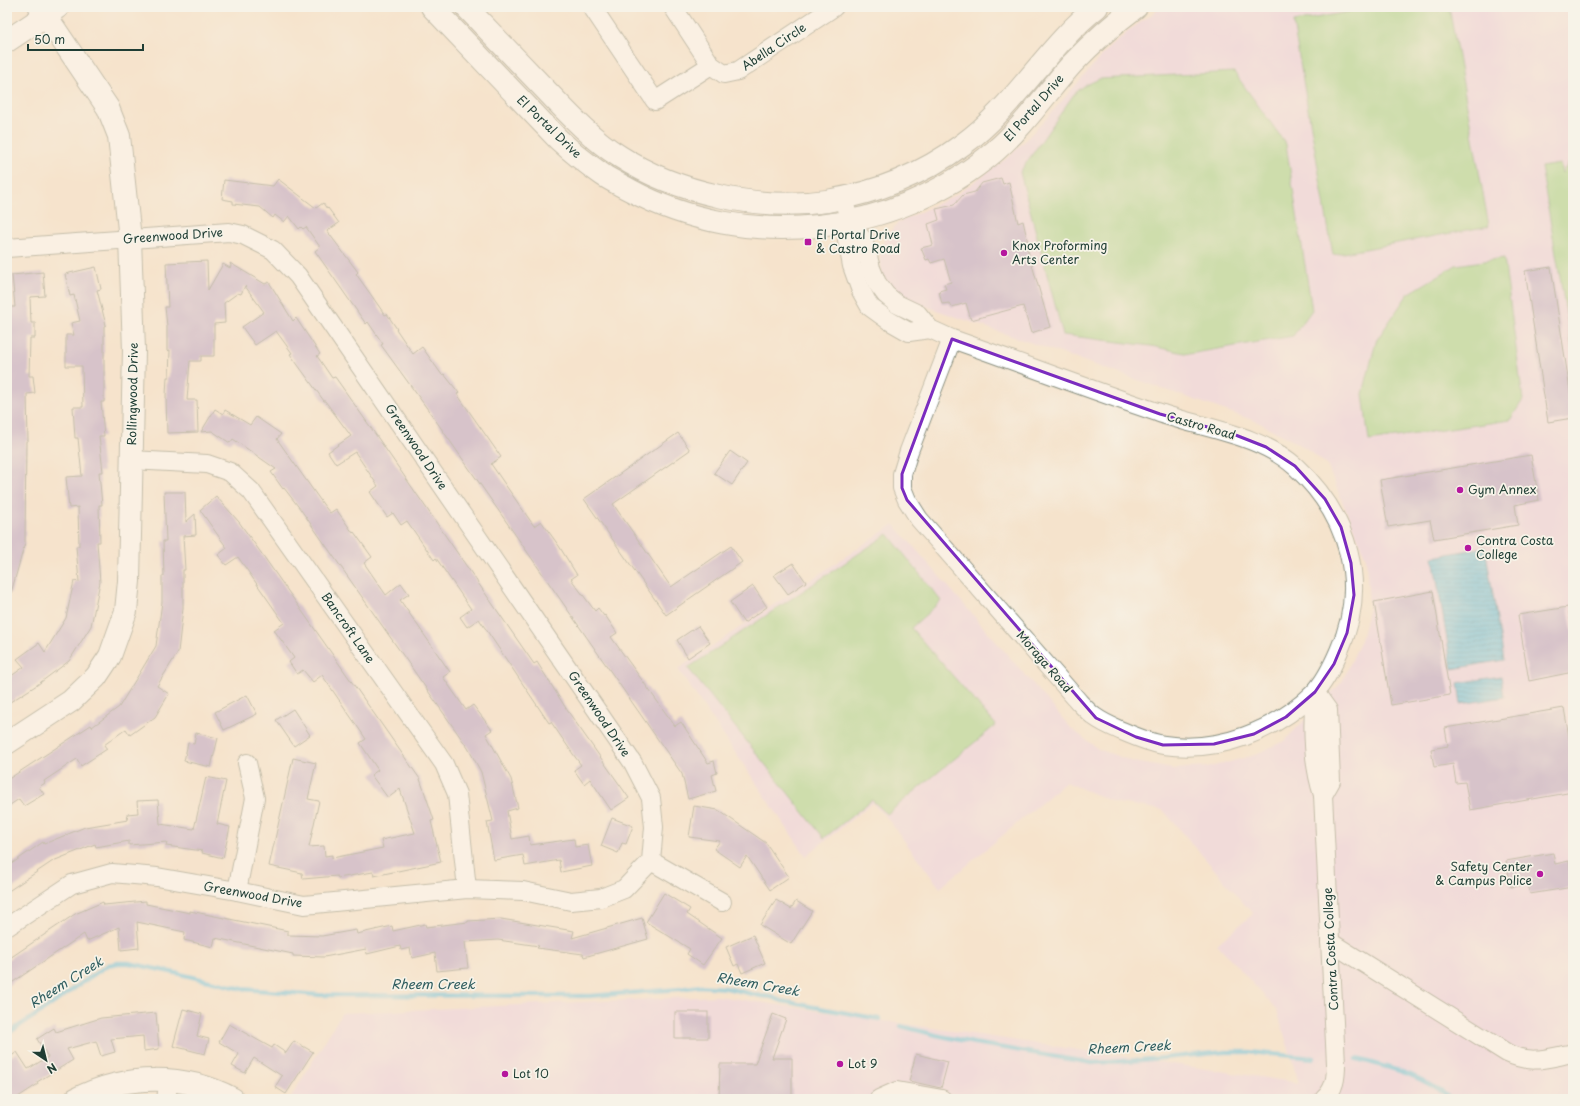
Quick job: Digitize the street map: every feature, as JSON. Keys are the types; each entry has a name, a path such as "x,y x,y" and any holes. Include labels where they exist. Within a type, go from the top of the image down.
{"main road":[{"name":"El Portal Drive","path":"432,7 558,139 576,155 605,176 649,200 682,213 712,221 748,227 778,229 850,224 921,199 957,178 995,151 1029,118 1073,64 1111,26 1136,7"},
{"name":"El Portal Drive","path":"466,7 574,120 619,156 652,174 687,187 714,195 765,203 807,203 828,201 868,191 903,179 927,167 961,146 995,117 1057,44 1097,7"},
{"path":"7,41 48,10"},
{"name":"Rollingwood Drive","path":"7,743 71,701 96,677 110,656 126,611 129,581 134,350 130,239 122,157 119,136 108,108 48,10"},
{"path":"76,1099 90,1092 116,1084 137,1081 167,1089 202,1086 233,1099"}],"street":[{"path":"592,7 655,101 711,65 673,7"},
{"name":"Abella Circle","path":"711,65 724,74 738,71 834,7"},
{"name":"Castro Road","path":"843,197 850,224 846,240 860,291 870,307 888,320 909,332 930,328 952,339 1160,414 1233,434 1266,447 1295,466 1325,499 1341,527 1351,563 1354,596 1347,633"},
{"name":"Greenwood Drive","path":"7,248 229,232 243,235 273,250 298,276 633,763 651,798 654,827 651,861 624,889 601,898 571,901 523,891 467,889 304,905 237,891 157,877 112,873 72,884 7,927"},
{"name":"Moraga Road","path":"952,339 909,451 902,474 902,488 907,500 920,519 1079,702 1096,718 1136,737 1164,745 1189,746 1214,744 1254,734 1286,717 1315,692 1334,664 1347,633"},
{"name":"Bancroft Lane","path":"131,460 206,464 230,472 251,491 444,764 457,794 467,889"},
{"name":"Contra Costa College","path":"1315,692 1312,719 1318,778 1323,795 1336,1078 1332,1090 1324,1099"},
{"path":"237,891 255,798 247,764"},
{"path":"651,861 722,902"},
{"path":"1330,942 1518,1058 1531,1061 1573,1053"},
{"path":"879,1099 897,1091 942,1099"}],"highlighted area":[{"path":"952,339 1160,414 1233,434 1266,447 1295,466 1325,499 1341,527 1351,563 1354,595 1347,633 1334,664 1315,692 1286,717 1254,734 1214,744 1163,745 1136,737 1096,718 907,500 902,488 902,474"}],"shaded area":[{"name":"Contra Costa College","path":"1162,7 1573,7 1573,1099 290,1099 342,1013 718,996 1299,1083 1277,1010 1217,944 1253,914 1163,810 1113,802 1066,782 940,888 887,818 872,803 806,856 678,669 894,524 1072,729 1098,749 1134,762 1173,769 1210,767 1252,756 1284,741 1342,682 1361,640 1369,607 1366,558 1327,465 1306,448 1258,422 905,299 890,288 883,277 880,259 881,247 888,234 899,222 956,195 1010,156 1046,119 1104,53 1131,29"}],"green space":[{"path":"1375,7 1449,7 1489,226 1333,255 1293,22"},
{"path":"1234,72 1286,144 1312,310 1293,336 1189,354 1151,346 1063,335 1020,172 1074,94 1084,86 1099,79"},
{"path":"1573,157 1573,200 1571,217 1573,237 1573,353 1541,167 1560,164 1562,173"},
{"path":"1504,258 1523,400 1510,420 1369,441 1363,394 1376,341 1408,294 1456,265"},
{"path":"888,534 941,601 911,628 996,725 887,814 872,800 824,838 688,668"}],"water":[{"path":"1485,547 1504,660 1452,669 1433,557"},
{"path":"1501,676 1504,697 1461,704 1458,683"}],"building":[{"name":"Knox Proforming Arts Center","path":"1001,178 1003,184 1009,182 1018,223 1023,221 1028,243 1026,244 1050,327 1031,333 1023,306 971,320 966,303 952,307 949,303 942,304 939,291 946,289 944,284 951,282 944,259 931,263 929,259 926,260 921,248 933,245 928,224 939,220 936,209 954,205 963,195 975,192 982,183"},
{"path":"278,179 316,208 323,203 339,223 327,231 358,272 356,274 385,315 387,314 413,354 422,347 442,375 444,374 459,393 457,394 501,457 491,464 511,493 534,526 541,521 559,546 577,575 571,579 595,611 598,608 604,616 605,615 617,633 611,637 675,726 681,722 708,763 714,761 717,773 712,775 716,791 688,799 682,774 434,418 381,345 383,344 368,322 366,324 315,251 320,247 306,227 303,229 301,227 299,229 289,216 284,222 275,215 273,218 260,207 233,204 233,201 222,199 224,180 273,186"},
{"path":"207,261 208,290 223,264 230,268 230,263 265,284 269,282 293,321 296,318 320,354 317,356 332,378 335,377 369,425 534,664 537,662 567,710 629,798 611,810 590,779 584,784 574,770 581,765 551,722 549,723 479,619 467,627 460,617 471,609 436,558 434,560 407,521 401,525 393,513 387,517 370,492 378,486 355,452 336,464 328,452 351,436 290,354 292,353 276,331 255,345 242,327 264,312 245,286 241,294 238,293 224,303 225,323 214,324 214,356 201,356 201,361 190,361 187,400 197,400 198,432 167,433 166,395 167,377 169,377 170,350 167,351 165,307 168,307 166,263"},
{"path":"96,267 101,289 97,290 106,325 104,326 104,402 101,402 104,436 99,436 103,472 99,472 102,505 99,505 100,542 97,542 100,582 91,626 69,661 37,685 7,704 7,679 24,667 17,659 39,643 45,652 66,618 74,581 79,582 76,546 79,546 78,507 69,508 66,477 82,476 78,438 75,438 73,407 83,407 82,366 66,366 66,335 74,335 71,323 80,321 74,295 70,296 65,274"},
{"path":"1551,267 1573,418 1548,422 1525,271"},
{"path":"43,272 45,296 30,297 31,323 35,323 35,338 30,338 29,376 33,376 35,393 27,394 28,441 26,441 25,543 11,593 7,592 7,378 9,307 15,307 12,275"},
{"path":"215,409 223,414 225,410 250,425 256,417 281,434 277,439 325,507 330,513 336,509 372,557 364,563 386,595 401,583 409,594 400,600 450,672 443,677 466,710 473,705 492,730 486,734 511,779 518,808 507,811 512,839 529,836 530,845 574,839 575,847 588,845 592,866 561,872 559,860 525,866 523,855 494,860 487,822 493,821 481,772 468,748 301,510 271,472 276,469 233,439 230,443 212,431 201,432"},
{"path":"678,433 690,450 613,504 671,587 731,546 742,562 666,615 584,499"},
{"path":"730,451 747,463 732,485 714,473"},
{"name":"Gym Annex","path":"1531,455 1539,500 1515,505 1518,525 1434,539 1430,520 1388,527 1380,480"},
{"path":"164,492 185,492 186,522 195,514 196,535 183,536 185,570 183,570 183,608 178,652 157,686 169,694 155,717 130,735 126,729 104,745 107,749 81,766 77,759 44,781 45,783 39,787 44,794 24,806 19,799 7,807 7,780 91,725 92,727 119,707 156,646 162,602 162,576 164,576 163,541 166,541"},
{"path":"216,496 239,522 420,779 434,820 431,821 441,862 374,876 373,872 338,878 337,876 303,879 302,873 269,866 293,758 316,763 308,799 319,801 309,847 324,846 325,856 332,855 332,858 383,848 381,840 415,833 400,789 388,798 371,775 378,770 360,743 366,739 322,675 313,682 303,670 297,674 289,662 294,658 274,630 284,623 238,557 226,565 218,555 227,548 200,510"},
{"path":"793,563 806,582 788,594 774,575"},
{"path":"753,586 767,607 744,623 730,602"},
{"path":"1433,591 1450,695 1391,705 1374,602"},
{"path":"1568,607 1573,635 1573,672 1529,681 1518,615"},
{"path":"698,626 710,643 688,658 677,640"},
{"path":"247,695 257,714 224,730 215,712"},
{"path":"1564,708 1573,761 1573,792 1470,810 1465,782 1456,783 1453,764 1434,767 1431,749 1448,746 1445,728"},
{"path":"293,709 310,735 294,746 276,720"},
{"path":"196,733 218,738 211,767 184,761 188,743 194,744"},
{"path":"206,777 226,781 217,824 230,827 223,858 202,853 203,851 166,846 167,842 129,845 129,841 96,847 95,844 53,861 7,892 7,867 43,842 44,844 85,827 128,820 127,814 138,813 137,801 158,800 160,824 194,829"},
{"path":"694,806 718,810 766,843 789,877 770,890 747,856 740,867 714,849 720,841 689,837"},
{"path":"612,818 633,826 626,844 622,843 618,853 601,846"},
{"name":"Safety Center & Campus Police","path":"1553,853 1555,864 1569,861 1573,887 1530,894 1528,884 1511,887 1506,861"},
{"path":"664,893 690,909 687,914 722,938 703,965 687,954 690,949 646,922"},
{"path":"776,900 791,909 796,901 812,911 791,944 760,925"},
{"path":"146,901 146,904 190,913 190,911 288,931 288,935 322,936 356,930 357,934 392,926 393,931 425,924 426,927 468,921 501,919 574,931 572,938 642,918 648,939 584,957 583,954 537,948 539,946 498,940 465,942 468,968 437,971 435,953 412,958 410,948 401,950 400,946 367,954 366,949 324,957 293,956 293,954 215,938 213,947 184,940 185,932 137,922 139,948 121,950 119,927 87,941 84,934 7,986 7,960 75,914 103,902 104,905"},
{"path":"753,935 765,963 742,973 738,964 734,966 726,947"},
{"path":"183,1009 202,1014 197,1036 209,1039 205,1054 173,1046"},
{"path":"675,1012 708,1012 708,1038 675,1038"},
{"path":"156,1013 159,1049 144,1051 143,1036 111,1039 115,1052 101,1056 96,1041 67,1049 73,1060 37,1082 38,1084 15,1099 7,1099 7,1086 12,1082 7,1075 7,1059 17,1052 28,1069 48,1057 37,1039 54,1028 56,1032 101,1018"},
{"path":"773,1014 786,1019 772,1058 792,1058 792,1099 719,1099 720,1064 755,1064"},
{"path":"229,1024 272,1048 274,1045 286,1053 294,1041 313,1052 286,1094 275,1087 282,1076 254,1058 245,1073 232,1066 239,1054 219,1042"},
{"path":"916,1054 948,1062 941,1088 909,1081"}],"waterway":[{"name":"Rheem Creek","path":"7,1034 108,965 118,963 129,963 243,989 319,995 590,996 700,986 726,988 771,997 782,1001 879,1019"},
{"name":"Rheem Creek","path":"901,1026 974,1043 1092,1063 1226,1052 1250,1052 1313,1058"},
{"name":"Rheem Creek","path":"1357,1059 1406,1073 1428,1084 1451,1099"}],"place":[{"name":"El Portal Drive & Castro Road","path":"808,242"},
{"name":"Knox Proforming Arts Center","path":"1004,253"},
{"name":"Gym Annex","path":"1460,490"},
{"name":"Contra Costa College","path":"1468,548"},
{"name":"Safety Center & Campus Police","path":"1540,874"},
{"name":"Lot 9","path":"840,1064"},
{"name":"Lot 10","path":"505,1074"}]}
